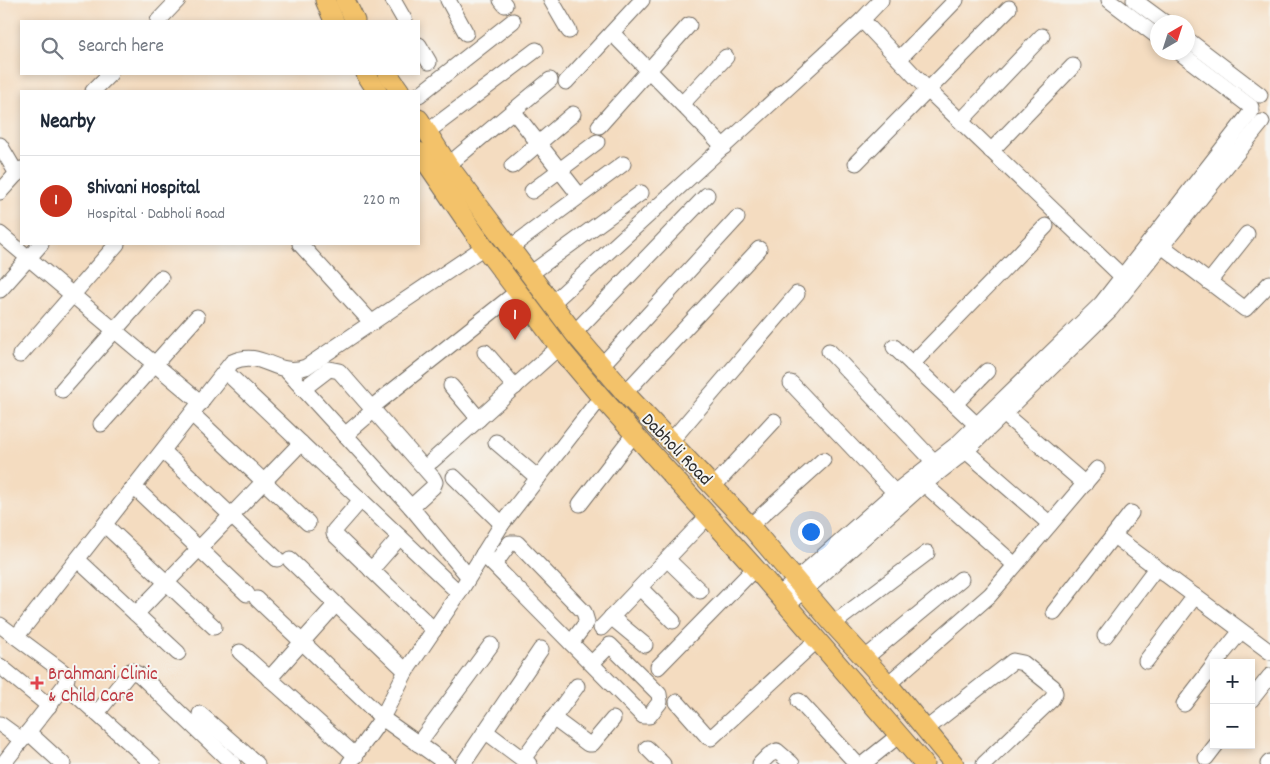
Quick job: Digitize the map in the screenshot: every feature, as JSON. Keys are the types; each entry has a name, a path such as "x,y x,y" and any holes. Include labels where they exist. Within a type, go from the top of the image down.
{"main road":[{"path":"325,0 334,20"},
{"path":"345,0 355,20"},
{"path":"367,75 376,90"},
{"path":"389,75 399,90"},
{"name":"Dabholi Road","path":"423,126 448,166 530,274 550,304 574,333 625,393 750,526 833,624 888,684 954,764"},
{"name":"Dabholi Road","path":"420,153 484,247 559,347 601,397 756,568 782,601 924,764"}],"street":[{"path":"159,20 178,0"},
{"path":"393,0 404,20"},
{"path":"448,0 466,33"},
{"path":"551,0 569,31"},
{"path":"448,166 514,112 558,81 612,33 642,0"},
{"path":"550,304 724,147 862,20 881,0"},
{"path":"899,59 956,0"},
{"path":"1109,0 1150,30"},
{"path":"1134,0 1154,15"},
{"path":"856,163 1009,8"},
{"path":"862,20 928,90 962,120 991,151 1127,282"},
{"path":"420,94 513,21"},
{"path":"599,126 689,26"},
{"path":"612,33 724,147"},
{"path":"962,120 1042,36"},
{"path":"1195,46 1264,107"},
{"path":"420,47 429,62"},
{"path":"423,126 536,50"},
{"path":"682,104 726,57"},
{"path":"1191,60 1264,107"},
{"path":"991,151 1073,66"},
{"path":"94,90 109,75"},
{"path":"899,497 924,484 957,444 981,428 1082,330 1127,282 1264,107"},
{"path":"514,112 559,172 579,195"},
{"path":"512,166 573,114"},
{"path":"532,191 597,142"},
{"path":"0,145 19,171 0,192"},
{"path":"510,247 623,164"},
{"path":"530,274 641,193"},
{"path":"574,333 707,195"},
{"path":"602,364 737,218"},
{"path":"912,364 1046,226"},
{"path":"0,234 155,364 264,481 308,523"},
{"path":"1208,282 1247,234"},
{"path":"1157,243 1245,309 1270,283"},
{"path":"0,290 40,245"},
{"path":"20,355 116,245"},
{"path":"301,245 372,323"},
{"path":"287,371 306,367 484,247"},
{"path":"625,393 759,249"},
{"path":"62,390 161,278"},
{"path":"346,435 375,407 517,292"},
{"path":"671,441 797,294"},
{"path":"101,424 197,317"},
{"path":"432,461 559,347"},
{"path":"894,347 981,428"},
{"path":"829,351 938,466"},
{"path":"485,352 515,387"},
{"path":"17,636 232,362 243,357 256,358 287,371 411,507 468,576"},
{"path":"303,389 329,369 334,368 375,407 435,482 433,487 411,507"},
{"path":"225,371 459,593"},
{"path":"955,404 987,371"},
{"path":"791,383 899,497"},
{"path":"451,386 479,419"},
{"path":"240,652 352,760 382,718 406,671 459,593 502,524 601,397"},
{"path":"999,410 1085,484"},
{"path":"714,486 774,421"},
{"path":"782,601 899,497 938,466 966,451 981,428"},
{"path":"580,504 634,434"},
{"path":"496,442 538,478"},
{"path":"136,614 301,443"},
{"path":"164,451 231,515 336,604 406,671"},
{"path":"966,451 1050,524"},
{"path":"750,526 823,460"},
{"path":"888,684 990,595 1097,469"},
{"path":"454,477 502,524"},
{"path":"924,484 1015,565"},
{"path":"135,488 382,718 447,764"},
{"path":"361,500 334,531 334,534 434,630"},
{"path":"1054,612 1132,512"},
{"path":"601,628 708,516"},
{"path":"105,525 214,627"},
{"path":"1114,536 1270,652"},
{"path":"371,570 400,537"},
{"path":"494,565 510,544 517,543 584,612 587,622 571,643"},
{"path":"833,624 927,553"},
{"path":"483,554 643,716 649,716 660,702 659,694 610,645 592,663"},
{"path":"78,560 178,653"},
{"path":"668,560 700,592"},
{"path":"658,667 756,568"},
{"path":"1105,636 1156,568"},
{"path":"864,659 961,579"},
{"path":"640,588 673,621"},
{"path":"1146,661 1195,596"},
{"path":"269,679 336,604"},
{"path":"612,617 645,645"},
{"path":"0,625 62,671 67,678 65,685 3,764"},
{"path":"1219,659 1240,630"},
{"path":"678,702 708,737 711,738 816,640"},
{"path":"418,744 492,645"},
{"path":"463,764 541,649"},
{"path":"925,730 1013,661 1023,663 1052,687 1055,692 1052,699 984,764"},
{"path":"0,666 48,706"},
{"path":"1184,704 1210,670"},
{"path":"97,713 131,671 140,675 233,764"},
{"path":"1255,695 1270,676"},
{"path":"65,685 153,764"},
{"path":"485,731 526,762 553,718 577,686"},
{"path":"799,701 857,764"},
{"path":"200,714 257,764"},
{"path":"553,718 588,744 592,744 614,720"},
{"path":"0,724 25,736 55,762"},
{"path":"863,764 898,736"},
{"path":"647,748 662,764"},
{"path":"1206,758 1213,749"},
{"path":"760,764 769,755 777,751 792,764"}],"place":[{"name":"Shivani Hospital","path":"515,340"},
{"name":"Brahmani Clinic & Child Care","path":"37,683"}]}
